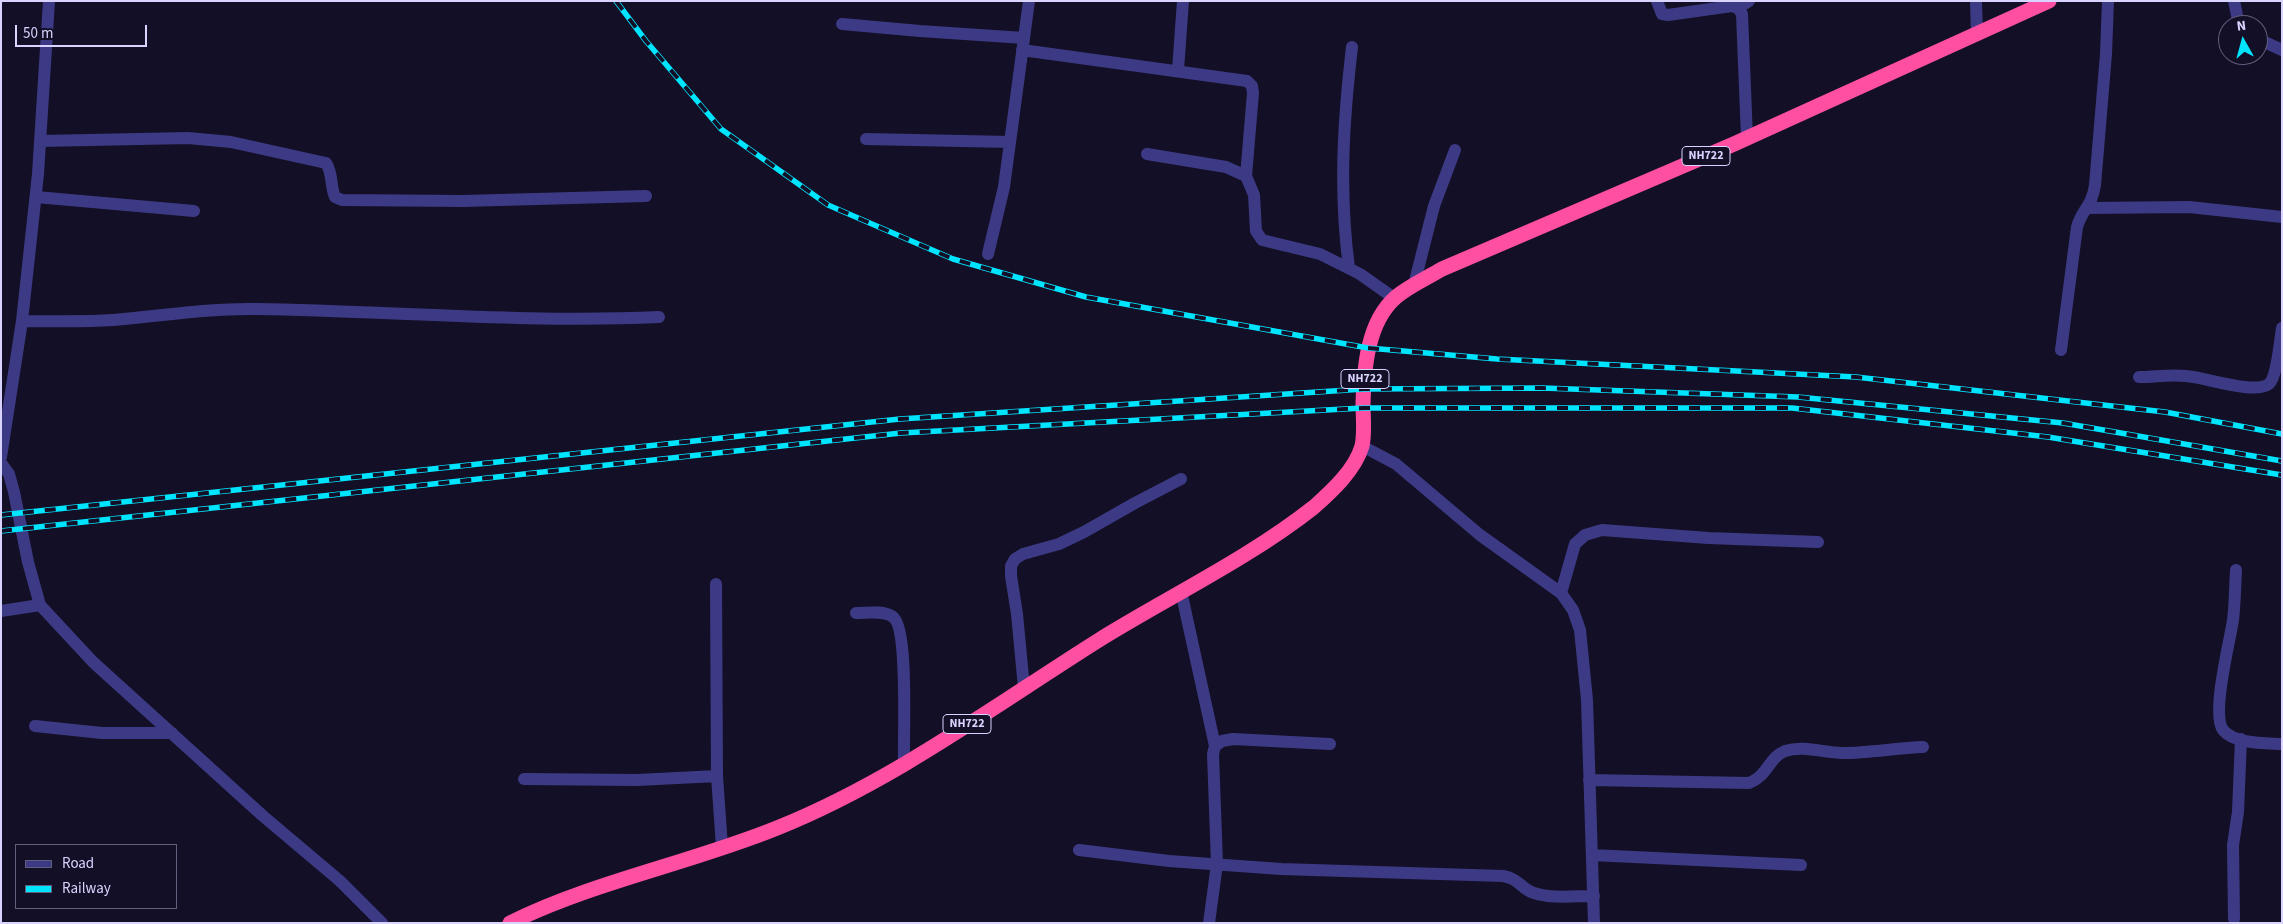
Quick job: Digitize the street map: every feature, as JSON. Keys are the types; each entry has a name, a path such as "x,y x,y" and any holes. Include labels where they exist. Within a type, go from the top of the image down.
{"highway":[{"name":"NH722","path":"510,923 600,888 775,829 837,802 904,764 1232,561 1312,508 1331,492 1345,475 1362,446 1368,348 1383,312 1394,298 1414,285 1442,269 1747,138 2049,1"}],"street":[{"path":"1,456 22,321 36,197 48,1"},
{"path":"988,254 1004,187 1029,1"},
{"path":"1178,70 1184,1"},
{"path":"1657,1 1662,14 1668,15 1744,4 1747,138"},
{"path":"1976,1 1977,34"},
{"path":"2061,350 2077,227 2080,218 2088,208 2095,185 2107,46 2108,1"},
{"path":"2234,1 2237,15"},
{"path":"842,24 929,32 1023,44 1246,81 1252,86 1246,176 1254,195 1258,236 1270,243 1320,254 1349,268 1394,298"},
{"path":"2268,44 2282,50"},
{"path":"1349,268 1343,218 1342,184 1346,96 1352,47"},
{"path":"40,141 150,137 231,142 326,163 329,168 333,193 335,197 342,200 463,200 646,196"},
{"path":"866,139 1010,142"},
{"path":"1414,285 1434,206 1455,150"},
{"path":"1147,154 1226,167 1246,176"},
{"path":"36,197 194,211"},
{"path":"2088,208 2189,207 2282,216"},
{"path":"22,321 88,322 194,311 256,309 469,318 572,320 659,317"},
{"path":"2139,377 2177,375 2224,384 2260,387 2268,384 2272,379 2282,328"},
{"path":"1362,446 1396,464 1480,534 1561,593 1573,610 1580,630 1587,700 1594,923"},
{"path":"1,463 9,474 14,492 28,562 40,605 93,662 263,816 340,881 382,923"},
{"path":"1024,688 1018,614 1011,576 1011,566 1015,559 1059,544 1084,532 1180,479"},
{"path":"1561,593 1575,544 1585,535 1602,530 1689,537 1818,542"},
{"path":"2236,570 2233,622 2226,653 2219,717 2224,731 2241,739 2282,744"},
{"path":"716,584 717,776 722,847"},
{"path":"1181,591 1215,746 1213,754 1217,864 1209,923"},
{"path":"1,611 40,605"},
{"path":"856,613 892,615 898,621 901,630 904,650 904,764"},
{"path":"35,726 102,733 172,733"},
{"path":"1215,746 1222,740 1233,739 1330,744"},
{"path":"2234,919 2233,845 2238,812 2241,739"},
{"path":"1590,780 1749,783 1765,773 1776,756 1787,751 1814,749 1846,753 1922,747"},
{"path":"524,779 637,780 717,776"},
{"path":"1079,850 1169,861 1354,873 1503,876 1513,877 1530,892 1594,896"},
{"path":"1592,855 1801,865"}],"railway":[{"path":"616,1 646,41 721,129 828,205 953,259 1086,297 1368,348 1497,359 1856,377 2165,412 2282,434"},
{"path":"1,515 900,419 1364,389 1542,388 1798,397 2063,423 2282,461"},
{"path":"1,531 901,433 1363,408 1792,408 2048,437 2282,475"}]}
